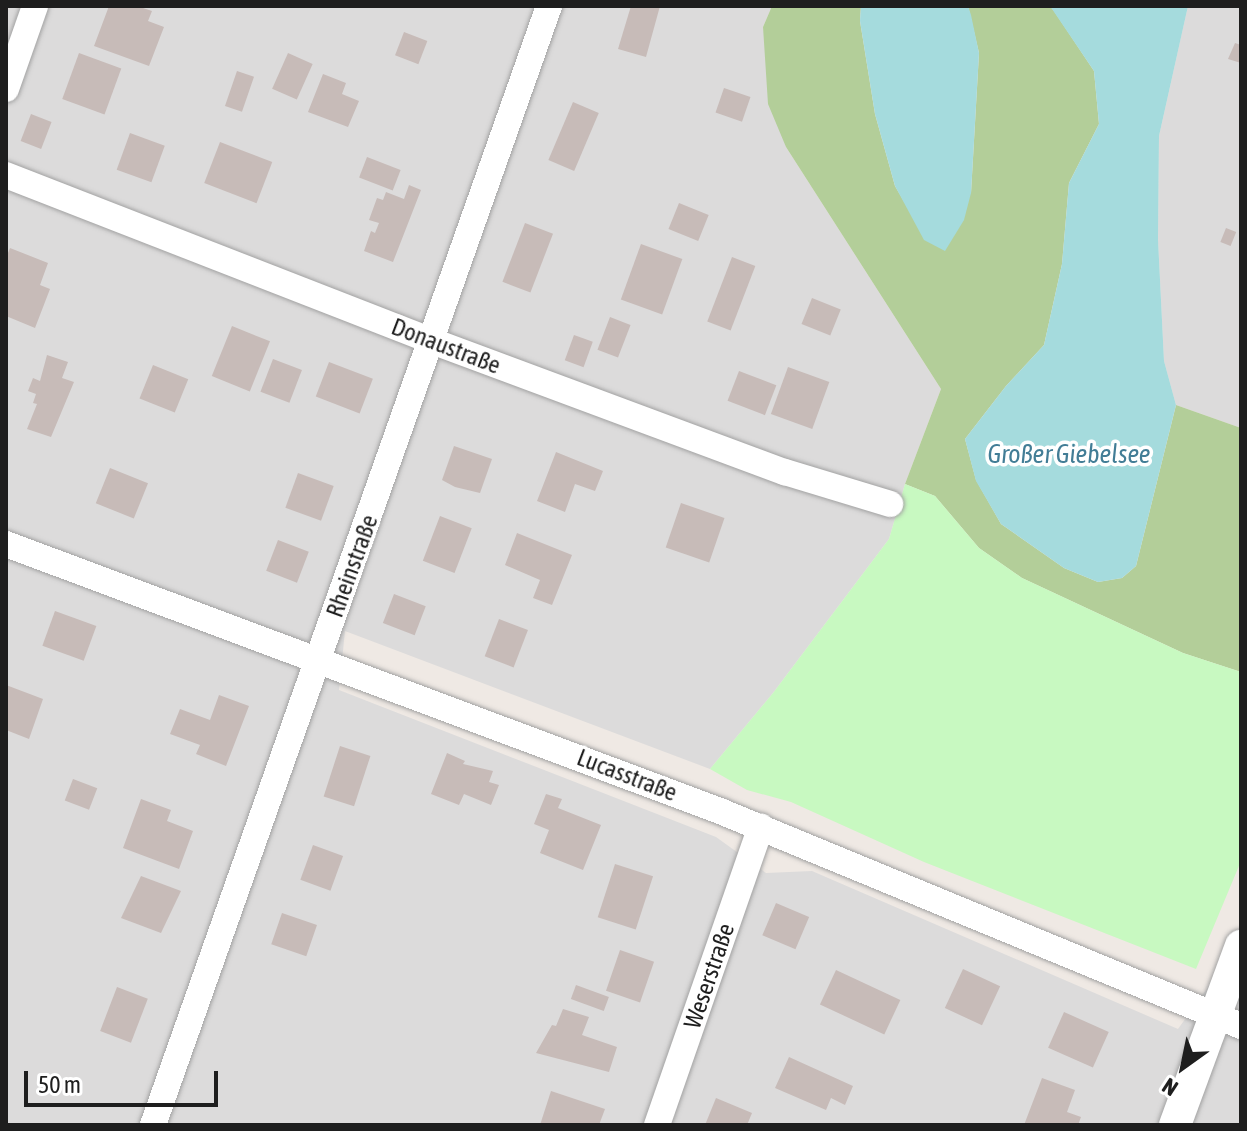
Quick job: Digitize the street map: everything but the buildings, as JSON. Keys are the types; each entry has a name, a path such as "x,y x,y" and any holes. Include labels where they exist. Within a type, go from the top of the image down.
{"street":[{"path":"6,89 35,6"},
{"name":"Rheinstraße","path":"153,1125 549,6"},
{"name":"Donaustraße","path":"6,175 432,341 785,472 890,504"},
{"name":"Lucasstraße","path":"6,544 319,658 761,827 1228,1020"},
{"name":"Weserstraße","path":"657,1125 761,827"},
{"path":"1175,1125 1228,1020 1241,946"}],"shaded area":[{"path":"6,6 772,6 763,27 786,147 941,389 905,484 889,539 773,693 710,769 345,631 339,690 716,837 766,873 812,871 1178,1029 1241,941 1241,1125 6,1125"},
{"path":"1188,6 1241,6 1241,428 1176,405 1164,361 1158,239 1159,136"}],"green space":[{"path":"772,6 861,6 860,21 875,114 895,186 909,210 971,193 979,53 968,6 1050,6 1054,11 1094,71 1099,124 1069,183 1062,264 1044,345 1006,386 965,439 976,480 1001,524 1064,568 1098,582 1122,578 1136,566 1176,405 1241,428 1241,672 1183,653 1022,578 979,548 935,496 905,484 941,389 786,147 768,104 763,27"},
{"path":"905,484 935,496 979,548 1022,578 1183,653 1241,672 1241,861 1196,969 924,862 791,802 747,790 710,769 773,693 889,539"}],"water":[{"path":"861,6 968,6 979,53 971,193 964,220 945,251 924,240 895,186 875,114 860,21"},
{"name":"Großer Giebelsee","path":"1050,6 1188,6 1159,136 1158,239 1164,361 1176,405 1136,566 1122,578 1098,582 1064,568 1001,524 976,481 965,439 1006,386 1044,345 1062,264 1069,183 1099,124 1094,71"}]}
